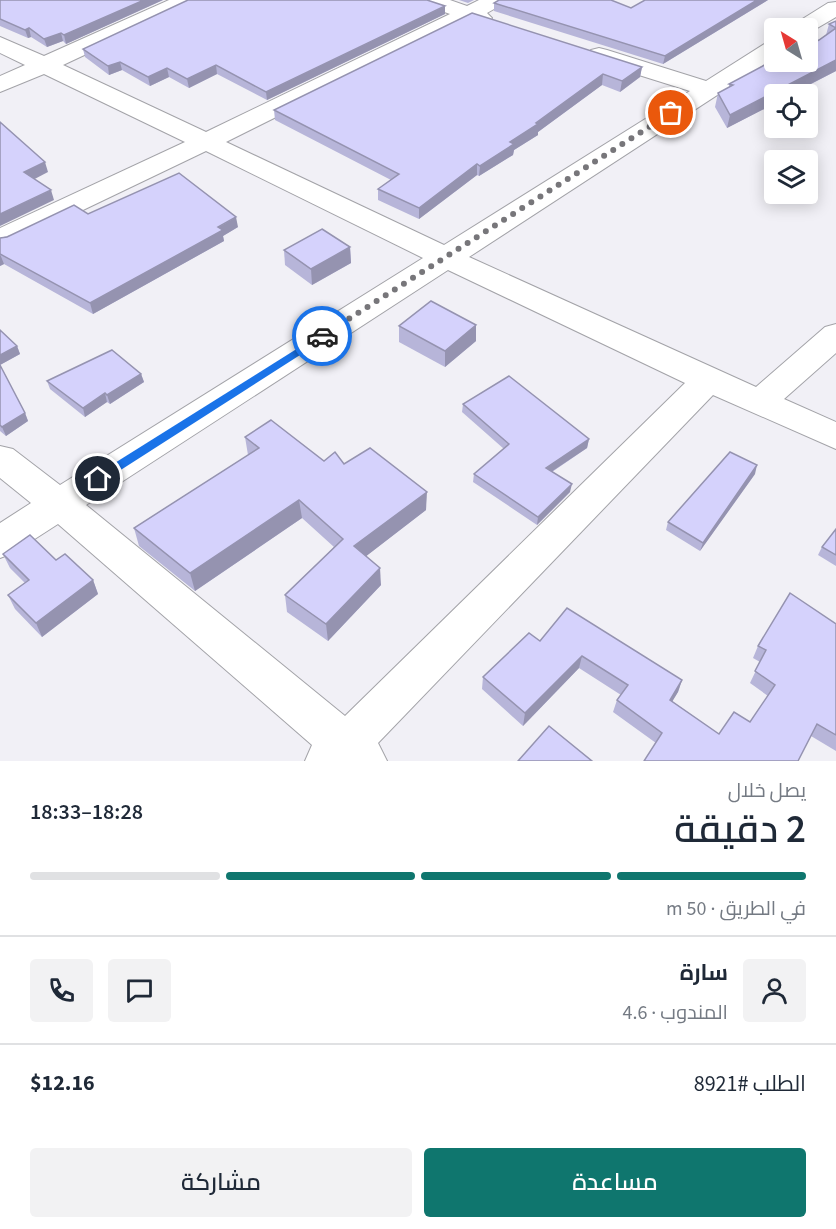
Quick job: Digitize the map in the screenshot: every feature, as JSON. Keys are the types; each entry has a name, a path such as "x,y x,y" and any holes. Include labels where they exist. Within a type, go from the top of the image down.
{"street":[{"path":"0,85 186,0"},
{"path":"429,0 468,14"},
{"path":"818,19 836,8"},
{"path":"0,239 468,14 498,12"},
{"path":"0,44 444,258 708,380 836,436"},
{"path":"578,48 709,89"},
{"path":"0,542 764,54"},
{"path":"759,403 836,335"},
{"path":"0,459 59,504 346,756 708,380"}],"building":[{"path":"0,0 144,0 64,35 61,33 44,39 29,28 25,30 0,19"},
{"path":"188,0 427,0 445,6 266,92 216,65 187,79 167,68 148,77 120,62 108,66 83,49"},
{"path":"499,0 611,0 631,8 645,0 757,0 665,56 494,3"},
{"path":"472,13 642,67 622,81 603,74 536,123 538,124 510,142 514,144 480,166 477,164 419,208 378,189 399,174 274,110"},
{"path":"836,21 836,28 829,24"},
{"path":"836,28 836,60 818,69 818,40"},
{"path":"764,65 764,72 813,72 790,84 764,84 764,97 730,115 718,93 733,85 729,84"},
{"path":"0,122 45,162 24,172 51,190 0,214"},
{"path":"179,173 236,217 218,227 223,230 90,303 0,254 0,238 7,237 74,205 88,214"},
{"path":"322,229 350,247 311,269 284,250"},
{"path":"431,301 476,325 445,351 399,326"},
{"path":"0,330 17,346 0,355"},
{"path":"112,350 141,374 107,395 105,393 83,408 47,381"},
{"path":"0,365 25,413 2,427 0,425"},
{"path":"509,376 589,439 546,468 572,484 538,517 474,474 509,444 463,404"},
{"path":"271,420 324,461 335,452 344,464 370,448 427,492 354,546 380,568 326,624 285,595 343,539 299,500 190,573 134,528 259,448 245,437"},
{"path":"730,452 757,465 703,543 668,522"},
{"path":"836,529 836,555 822,547"},
{"path":"30,535 56,560 65,554 93,580 36,623 8,595 29,580 3,554"},
{"path":"790,593 836,624 836,735 817,724 798,761 644,761 662,733 617,700 628,685 582,656 525,713 483,677 529,633 540,641 567,608 682,680 670,700 719,734 734,712 750,722 775,685 755,671 766,650 758,646"},
{"path":"549,726 592,761 518,761"}],"way so far":[{"path":"322,336 671,113"}],"route":[{"path":"98,479 322,336"}]}
